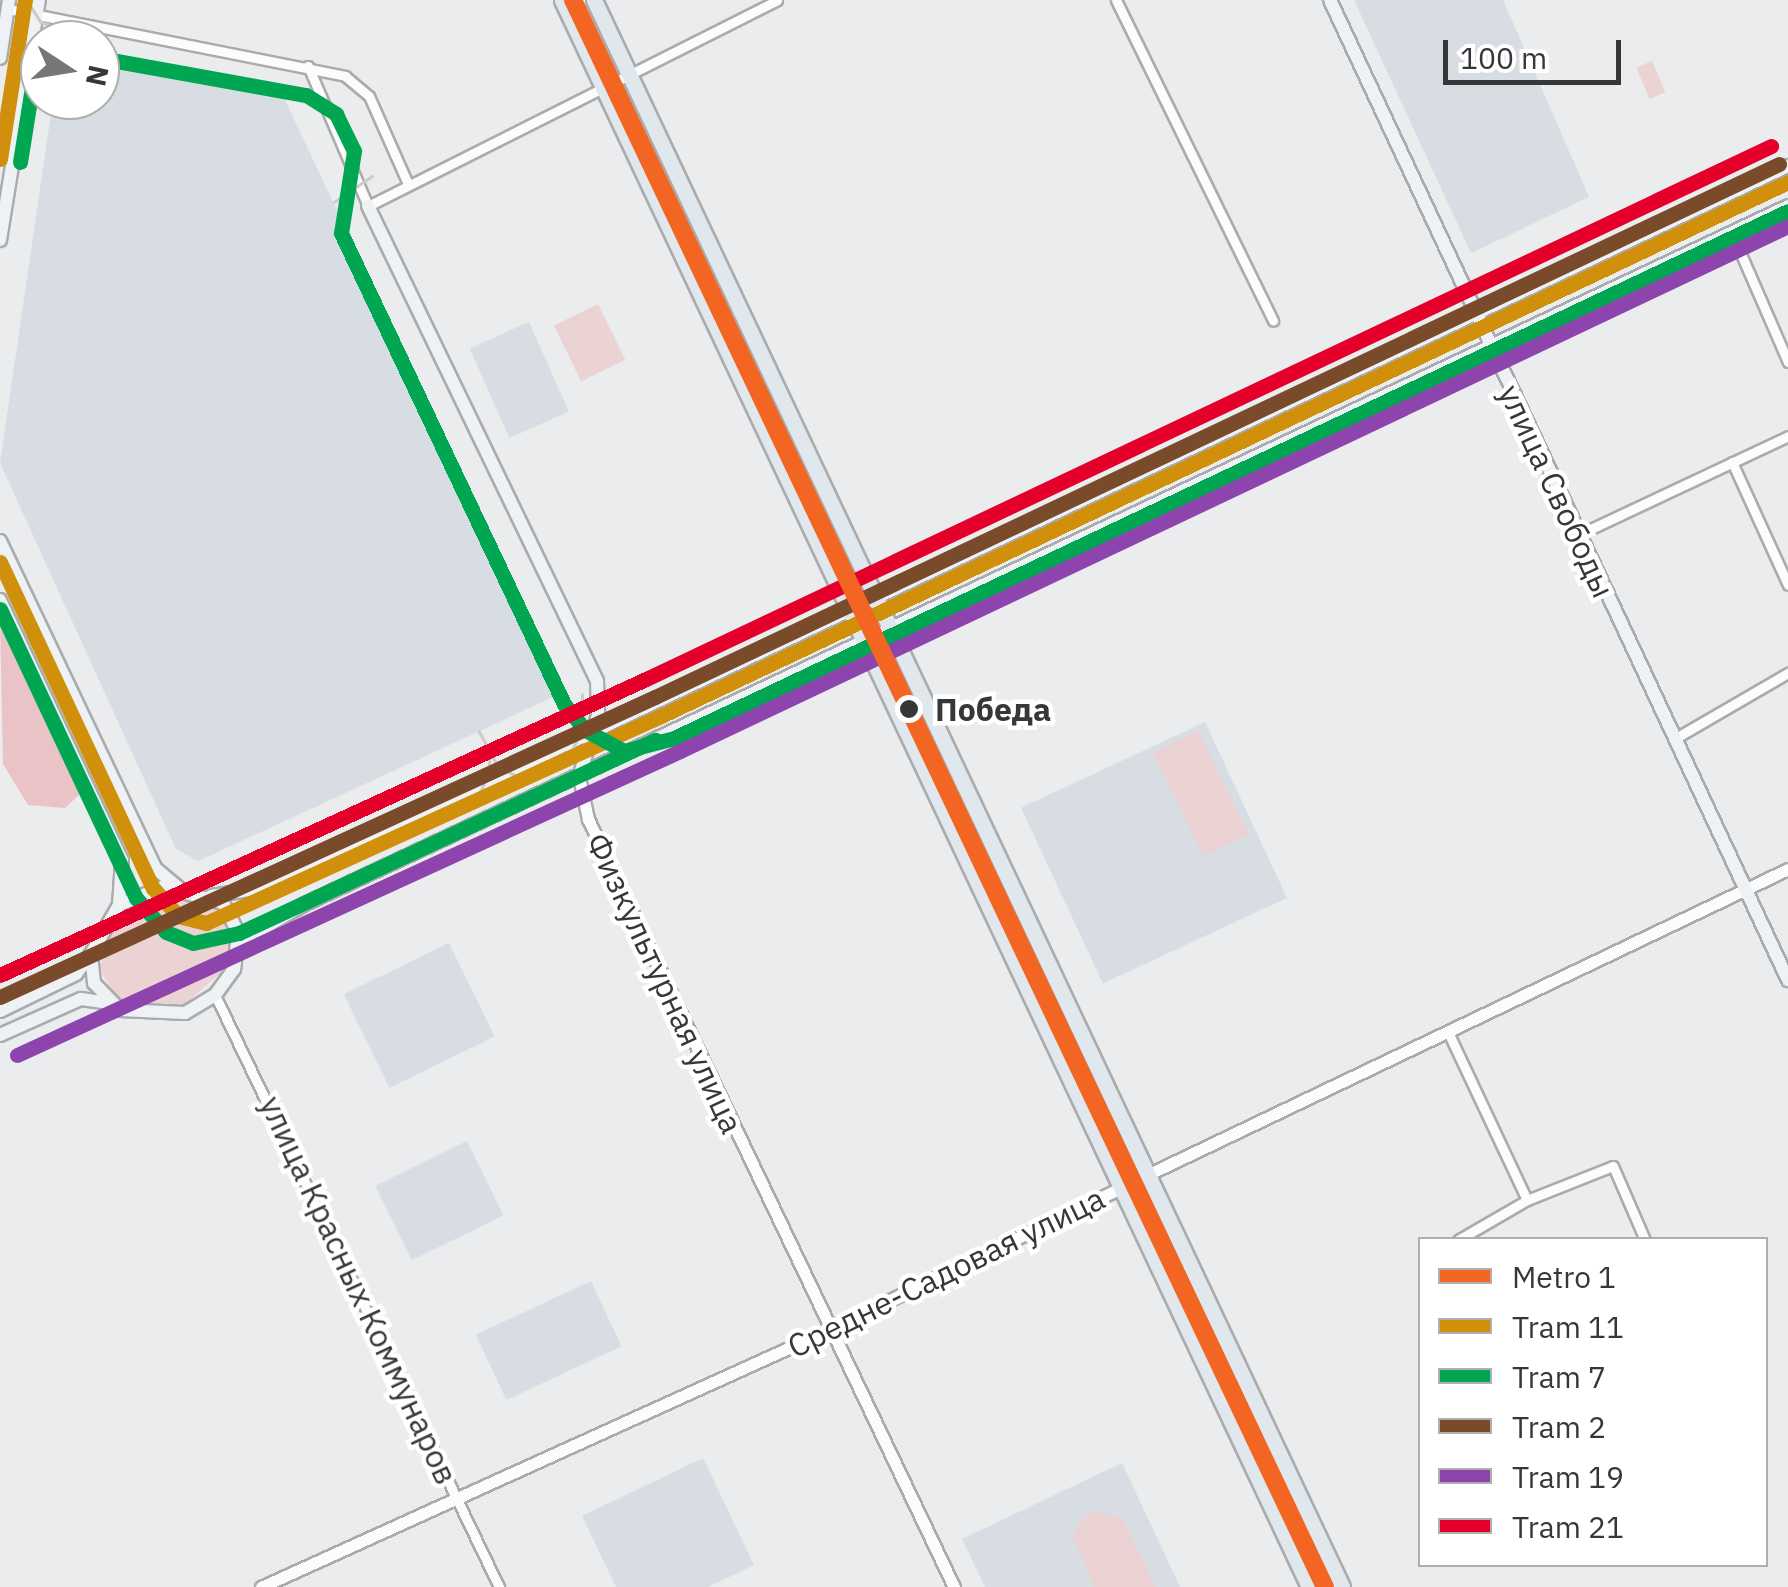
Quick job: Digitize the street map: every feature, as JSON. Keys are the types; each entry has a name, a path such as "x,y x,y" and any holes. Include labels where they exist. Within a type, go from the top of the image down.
{"main road":[{"path":"0,240 39,0"},
{"path":"562,0 1309,1587"},
{"path":"594,0 1342,1587"},
{"name":"улица Свободы","path":"1330,0 1474,317 1788,980"},
{"path":"0,58 9,5"},
{"path":"119,905 154,888 180,888 212,896 249,890 851,612 1788,166"},
{"path":"368,206 596,681 593,731 579,777"},
{"path":"240,942 290,911 866,644 1788,206"},
{"path":"817,540 837,548 841,525"},
{"path":"0,541 155,868 180,888"},
{"path":"0,600 122,860 119,905 76,974 0,1011"},
{"path":"897,710 904,688 922,696"},
{"path":"0,1035 81,999 164,1017 185,1014 215,995 234,970 240,942 231,914 212,896"},
{"path":"91,954 94,983 109,1003"},
{"name":"Средне-Садовая улица","path":"1121,1188 1147,1175"}],"street":[{"path":"308,66 368,206 777,0"},
{"path":"1116,0 1273,322"},
{"path":"9,5 36,15 308,66 363,88 408,184"},
{"path":"1731,231 1788,362"},
{"path":"1578,536 1788,436"},
{"path":"1732,462 1788,585"},
{"path":"1674,739 1788,673"},
{"name":"Физкультурная улица","path":"579,777 588,819 828,1330 954,1587"},
{"name":"Средне-Садовая улица","path":"1147,1175 1788,869"},
{"name":"улица Красных Коммунаров","path":"215,995 500,1587"},
{"path":"1448,1032 1527,1200"},
{"path":"1463,1237 1527,1200 1613,1166 1644,1237"},
{"name":"Средне-Садовая улица","path":"261,1587 828,1330 1121,1188"}],"shaded area":[{"path":"1354,0 1503,0 1589,197 1471,253"},
{"path":"120,55 277,83 564,692 198,861 176,849 0,463 50,120 120,120"},
{"path":"1652,61 1665,92 1650,99 1636,68"},
{"path":"644,134 839,534 832,537 637,138"},
{"path":"598,304 625,360 581,381 554,325"},
{"path":"529,322 569,412 509,438 470,348"},
{"path":"0,620 81,793 65,808 28,805 3,764"},
{"path":"912,701 1129,1161 1124,1163 906,704"},
{"path":"1205,722 1287,898 1103,984 1021,808"},
{"path":"1198,731 1248,834 1203,856 1153,753"},
{"path":"182,898 207,902 221,915 231,944 225,969 184,1005 119,1001 99,969 112,930 143,904"},
{"path":"449,943 495,1036 389,1088 344,994"},
{"path":"467,1141 503,1216 412,1260 375,1186"},
{"path":"591,1281 621,1346 506,1400 476,1335"},
{"path":"703,1458 754,1565 708,1587 616,1587 582,1516"},
{"path":"1122,1463 1180,1587 985,1587 962,1539"},
{"path":"1094,1511 1122,1518 1156,1587 1094,1587 1073,1538 1080,1520"}],"tram line":[{"name":"11","path":"0,159 25,0"},
{"path":"27,0 40,20"},
{"name":"7","path":"120,62 306,95 336,114 354,151 341,233 564,704 585,730 624,751 674,738 1788,211"},
{"name":"7","path":"20,162 27,120"},
{"name":"21","path":"0,975 646,679 1771,146"},
{"name":"2","path":"0,997 655,697 1779,164"},
{"path":"334,202 372,176"},
{"name":"11","path":"0,562 153,888 178,916 206,923 663,715 1788,182"},
{"name":"19","path":"17,1055 680,751 1788,226"},
{"name":"7","path":"0,609 136,898 166,932 193,943 239,933 655,740"},
{"path":"569,756 584,725 582,695"},
{"path":"479,731 499,768 529,781"},
{"path":"477,799 489,772 489,753"}],"metro line":[{"name":"1","path":"573,0 1325,1587"}],"place":[{"name":"Победа","path":"909,709"}]}
